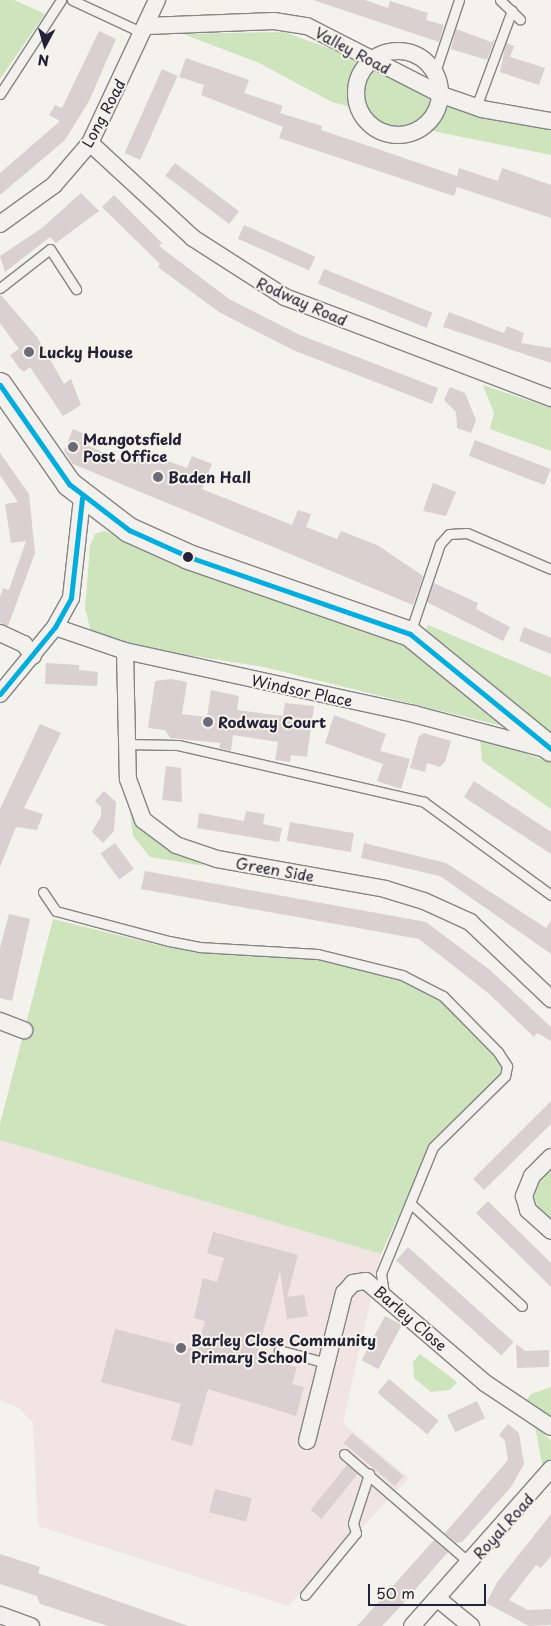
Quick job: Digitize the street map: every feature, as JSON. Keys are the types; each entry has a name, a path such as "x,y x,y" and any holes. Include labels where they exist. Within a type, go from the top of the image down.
{"street":[{"name":"Long Road","path":"0,224 54,185 90,143 145,30 157,0"},
{"name":"Valley Road","path":"145,30 274,21 331,35 370,60 442,95 476,107 551,121"},
{"path":"398,50 416,53 435,72 442,95 432,120 418,131 400,136 384,133 369,124 356,97 358,79 370,60 398,50"},
{"name":"Rodway Road","path":"90,143 193,238 285,297 551,398"},
{"path":"0,385 82,498 129,530 189,557 410,634 551,749"},
{"path":"0,694 55,627 77,577 82,498"},
{"name":"Windsor Place","path":"55,627 126,651 414,714 551,749"},
{"path":"0,633 24,644 33,656"},
{"name":"Green Side","path":"126,651 125,744 128,779 143,820 176,845 217,859 385,889 424,901 484,933 551,999"},
{"path":"0,1021 24,1030"},
{"path":"551,1157 532,1176 524,1196 528,1210 551,1231"},
{"name":"Barley Close","path":"306,1441 344,1293 353,1283 366,1281 384,1292 485,1383 551,1426"},
{"name":"Royal Road","path":"412,1626 470,1563 551,1469"},
{"path":"438,1599 471,1626"},
{"path":"0,1615 31,1626"}],"lane":[{"path":"0,94 60,0"},
{"path":"72,0 145,30"},
{"path":"435,72 459,0"},
{"path":"500,0 520,20"},
{"path":"476,107 512,10"},
{"path":"0,288 50,249 76,289"},
{"path":"410,634 440,544 449,534 468,533 551,568"},
{"path":"125,744 178,745 424,802 551,895"},
{"path":"43,892 56,911 161,939 199,947 318,954 402,975 443,996 498,1052 507,1066 506,1076 433,1147 381,1274 384,1292"},
{"path":"410,1202 522,1306"},
{"path":"279,1350 326,1362"},
{"path":"344,1454 470,1563"},
{"path":"305,1595 356,1533 353,1523 368,1474"}],"shaded area":[{"name":"Barley Close Community Primary School","path":"0,1140 381,1254 343,1423 409,1478 288,1606 38,1526 33,1423 19,1408 0,1400"}],"green space":[{"path":"0,0 14,0 45,14 0,79"},
{"path":"284,32 551,128 551,155 428,130 383,126 367,111 332,102 259,63 183,34"},
{"path":"483,385 551,408 551,451 490,429 494,413"},
{"path":"104,531 380,628 433,659 514,729 264,667 137,647 91,632 85,608 90,546 95,534"},
{"path":"428,625 551,677 551,732 425,630"},
{"path":"480,738 551,762 551,809 482,761"},
{"path":"128,795 165,846 205,866 150,857 133,836"},
{"path":"53,919 170,948 302,956 405,980 451,1008 506,1070 435,1138 381,1254 0,1140 0,1124"},
{"path":"551,1166 551,1220 540,1211 533,1196 534,1186"},
{"path":"420,1354 457,1382 450,1390 431,1392 414,1378 413,1362"},
{"path":"551,1387 551,1418 525,1402 531,1394"},
{"path":"535,1426 551,1441 551,1458 543,1469"}],"building":[{"path":"313,0 365,0 388,8 390,1 428,13 426,20 444,25 439,42"},
{"path":"456,29 491,42 495,39 487,60 451,49"},
{"path":"99,31 116,39 89,101 65,140 0,195 0,173 60,121 49,115 55,105 62,108"},
{"path":"506,43 514,46 510,57 545,68 539,85 500,72"},
{"path":"186,58 249,80 244,93 283,106 280,113 322,126 321,130 457,176 459,168 498,181 502,168 551,185 551,218 457,187 454,196 279,138 283,127 201,95 204,85 179,77"},
{"path":"162,69 178,76 140,160 125,153"},
{"path":"175,163 239,211 229,224 165,176"},
{"path":"81,193 99,211 56,243 50,237 5,272 0,256 42,228"},
{"path":"114,195 162,243 159,246 229,299 300,335 438,388 432,404 293,350 219,312 158,267 160,264 102,207"},
{"path":"244,225 315,257 309,270 238,239"},
{"path":"324,269 432,313 426,328 318,284"},
{"path":"0,294 37,337 64,384 71,379 81,405 63,416 30,367 24,372 19,368 10,355 19,349 0,323"},
{"path":"449,312 504,333 507,326 524,333 521,343 551,348 551,363 443,327"},
{"path":"450,387 465,393 476,420 471,433 457,428 456,412 444,400"},
{"path":"73,429 91,437 87,445 124,462 136,463 138,458 151,464 154,456 187,468 192,456 212,464 202,489 292,525 298,510 311,514 306,527 337,539 341,531 377,545 423,576 413,605 73,464 64,451"},
{"path":"475,440 551,469 545,485 469,456"},
{"path":"0,453 29,494 35,553 8,626 0,623 0,597 3,588 9,590 26,541 11,543 5,504 18,502 0,475"},
{"path":"433,483 456,492 446,516 423,511"},
{"path":"434,583 478,603 476,609 510,627 503,641 427,602"},
{"path":"524,627 551,638 551,654 519,641"},
{"path":"46,663 79,665 79,670 98,672 97,686 45,684"},
{"name":"Rodway Court","path":"171,679 187,682 182,714 207,717 211,690 239,696 237,710 283,716 285,703 314,706 307,757 291,755 290,762 275,760 278,742 233,735 231,751 219,748 220,743 170,738 165,730 148,728 155,681"},
{"path":"334,715 386,734 380,751 410,759 401,789 377,781 383,764 325,743"},
{"path":"40,724 61,733 24,808 43,814 37,830 16,827 0,867 0,809"},
{"path":"424,733 451,741 445,762 440,767 427,763 425,772 410,768 419,736"},
{"path":"166,766 181,768 182,802 162,800"},
{"path":"474,781 551,832 551,854 464,797"},
{"path":"104,791 116,802 114,831 103,843 92,832 101,816 101,807 95,801"},
{"path":"246,811 265,814 263,824 282,828 279,842 197,828 199,813 244,821"},
{"path":"290,822 354,833 351,852 287,841"},
{"path":"115,843 134,869 119,879 100,854"},
{"path":"364,843 446,863 546,928 551,921 551,954 440,876 361,858"},
{"path":"145,871 426,922 490,970 551,1027 551,1041 537,1033 534,1037 487,992 419,939 141,889"},
{"path":"9,914 30,919 12,1001 0,998 0,948"},
{"path":"551,1101 551,1124 484,1190 473,1179"},
{"path":"488,1201 551,1263 551,1287 476,1213"},
{"path":"213,1232 298,1255 287,1297 304,1295 308,1316 287,1319 280,1271 256,1357 297,1367 292,1384 304,1387 296,1416 208,1389 192,1446 171,1440 181,1404 101,1382 115,1329 197,1350 205,1321 194,1318 203,1278 217,1282 224,1258 207,1253"},
{"path":"408,1247 514,1342 501,1355 396,1260"},
{"path":"385,1316 402,1325 378,1369 362,1360"},
{"path":"516,1344 525,1351 549,1350 549,1367 517,1368"},
{"path":"389,1379 439,1421 427,1435 377,1393"},
{"path":"477,1401 485,1418 455,1432 447,1415"},
{"path":"508,1424 519,1433 524,1464 511,1487 462,1542 456,1543 445,1533 508,1460 505,1441 499,1435"},
{"path":"352,1433 403,1476 395,1486 344,1443"},
{"path":"347,1465 358,1474 321,1519 310,1510"},
{"path":"215,1489 252,1498 246,1521 209,1512"},
{"path":"551,1514 551,1556 541,1568 536,1565 509,1600 528,1610 551,1609 551,1625 529,1626 486,1603 498,1581"},
{"path":"434,1540 448,1552 400,1607 382,1626 357,1626"},
{"path":"0,1554 40,1567 38,1573 188,1626 108,1626 40,1604 37,1596 0,1584"}],"transit line":[{"path":"0,385 69,484 129,530 189,557 410,634 551,749"},
{"path":"0,694 55,627 71,598 82,498"}],"place":[{"name":"Lucky House","path":"29,352"},
{"name":"Mangotsfield Post Office","path":"73,447"},
{"name":"Baden Hall","path":"158,477"},
{"name":"Rodway Court","path":"208,722"},
{"name":"Barley Close Community Primary School","path":"181,1348"}]}
